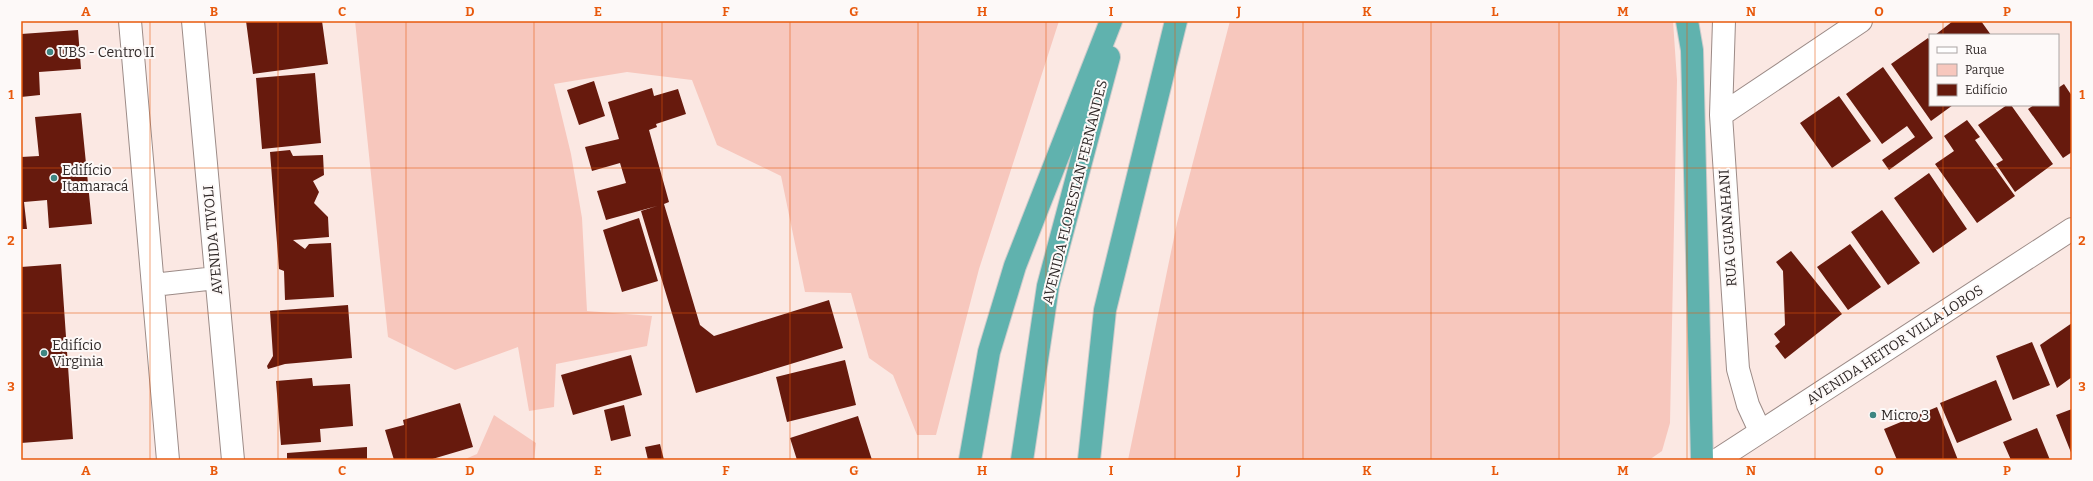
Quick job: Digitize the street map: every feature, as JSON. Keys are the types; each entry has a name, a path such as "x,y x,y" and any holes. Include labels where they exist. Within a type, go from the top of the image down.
{"highway":[{"path":"970,460 988,352 1015,266 1111,21"},
{"name":"AVENIDA FLORESTAN FERNANDES","path":"1022,460 1048,286 1119,21"},
{"path":"1687,21 1692,50 1702,460"},
{"path":"1089,460 1105,310 1176,26"}],"street":[{"path":"130,21 168,460"},
{"name":"AVENIDA TIVOLI","path":"193,21 233,460"},
{"name":"RUA GUANAHANI","path":"1724,21 1721,115 1738,369 1748,405 1760,431"},
{"path":"1721,115 1861,21"},
{"name":"AVENIDA HEITOR VILLA LOBOS","path":"1717,460 2072,229"},
{"path":"153,285 216,278"}],"green space":[{"path":"355,21 1059,21 979,269 936,435 917,435 893,375 869,358 851,293 805,292 781,176 717,145 692,80 627,72 554,84 571,154 582,218 587,311 652,316 647,346 556,364 554,407 529,411 518,347 455,370 388,337"},
{"path":"1230,21 1673,21 1677,80 1670,423 1662,451 1649,460 1128,460 1177,223"},
{"path":"494,415 536,443 534,460 463,460 477,454"}],"building":[{"path":"246,21 322,21 328,64 253,74"},
{"path":"1953,21 1981,21 1990,34 1936,34"},
{"name":"UBS - Centro II","path":"78,30 81,69 39,72 40,95 21,97 21,34"},
{"path":"1928,38 1929,106 1952,106 1931,121 1891,64"},
{"path":"1883,67 1933,138 1889,170 1882,160 1915,137 1907,126 1882,144 1846,94"},
{"path":"315,73 321,143 262,149 256,78"},
{"path":"594,81 605,116 579,125 567,90"},
{"path":"2064,84 2072,96 2072,152 2063,158 2028,109 2032,106 2059,106 2059,87"},
{"path":"652,88 654,96 678,89 686,114 656,124 657,127 649,130 669,202 664,204 700,325 714,336 829,300 843,348 696,393 641,211 657,206 606,220 597,191 626,183 620,163 592,171 585,147 619,139 608,102"},
{"path":"1839,96 1871,141 1832,168 1800,123"},
{"path":"2006,106 2012,106 2053,164 2015,192 1996,164 2003,160 1978,125"},
{"name":"Edifício Itamaracá","path":"81,113 92,224 49,228 47,200 24,202 27,229 21,229 21,157 39,156 35,117"},
{"path":"1967,120 1980,137 1975,140 2015,196 1977,223 1935,164 1954,151 1944,136"},
{"path":"290,150 293,156 323,155 324,175 313,181 319,192 314,203 328,217 329,237 293,240 305,249 309,244 331,243 334,297 285,300 284,271 279,269 270,152"},
{"path":"1929,173 1967,229 1933,253 1894,198"},
{"path":"1882,210 1920,263 1888,285 1851,232"},
{"path":"639,218 658,281 622,292 603,230"},
{"path":"1850,244 1881,287 1848,310 1817,267"},
{"path":"1791,251 1842,314 1785,359 1775,346 1780,342 1774,334 1785,325 1783,271 1776,262"},
{"name":"Edifício Virginia","path":"61,264 73,439 21,443 21,267"},
{"path":"348,305 352,358 285,364 268,369 267,366 273,356 270,311"},
{"path":"2072,323 2072,377 2057,388 2040,345"},
{"path":"2032,342 2050,385 2013,400 1996,356"},
{"path":"631,355 642,395 573,415 561,375"},
{"path":"845,360 856,405 787,422 776,377"},
{"path":"312,378 313,386 350,384 353,426 320,429 321,442 281,445 276,381"},
{"path":"1996,380 2012,420 1957,443 1940,403"},
{"path":"460,403 473,447 429,460 394,460 385,430 404,425 403,420"},
{"path":"624,405 631,436 611,441 604,410"},
{"path":"1937,407 1958,460 1897,460 1884,429"},
{"path":"2072,409 2072,455 2056,415"},
{"path":"858,416 872,460 797,460 790,438"},
{"path":"2037,428 2050,460 2011,460 2003,442"},
{"path":"660,444 664,460 648,460 645,447"},
{"path":"367,447 367,460 287,460 287,453"}],"place":[{"name":"UBS - Centro II","path":"50,52"},
{"name":"Edifício Itamaracá","path":"54,178"},
{"name":"Edifício Virginia","path":"44,353"},
{"name":"Micro 3","path":"1873,415"}]}
